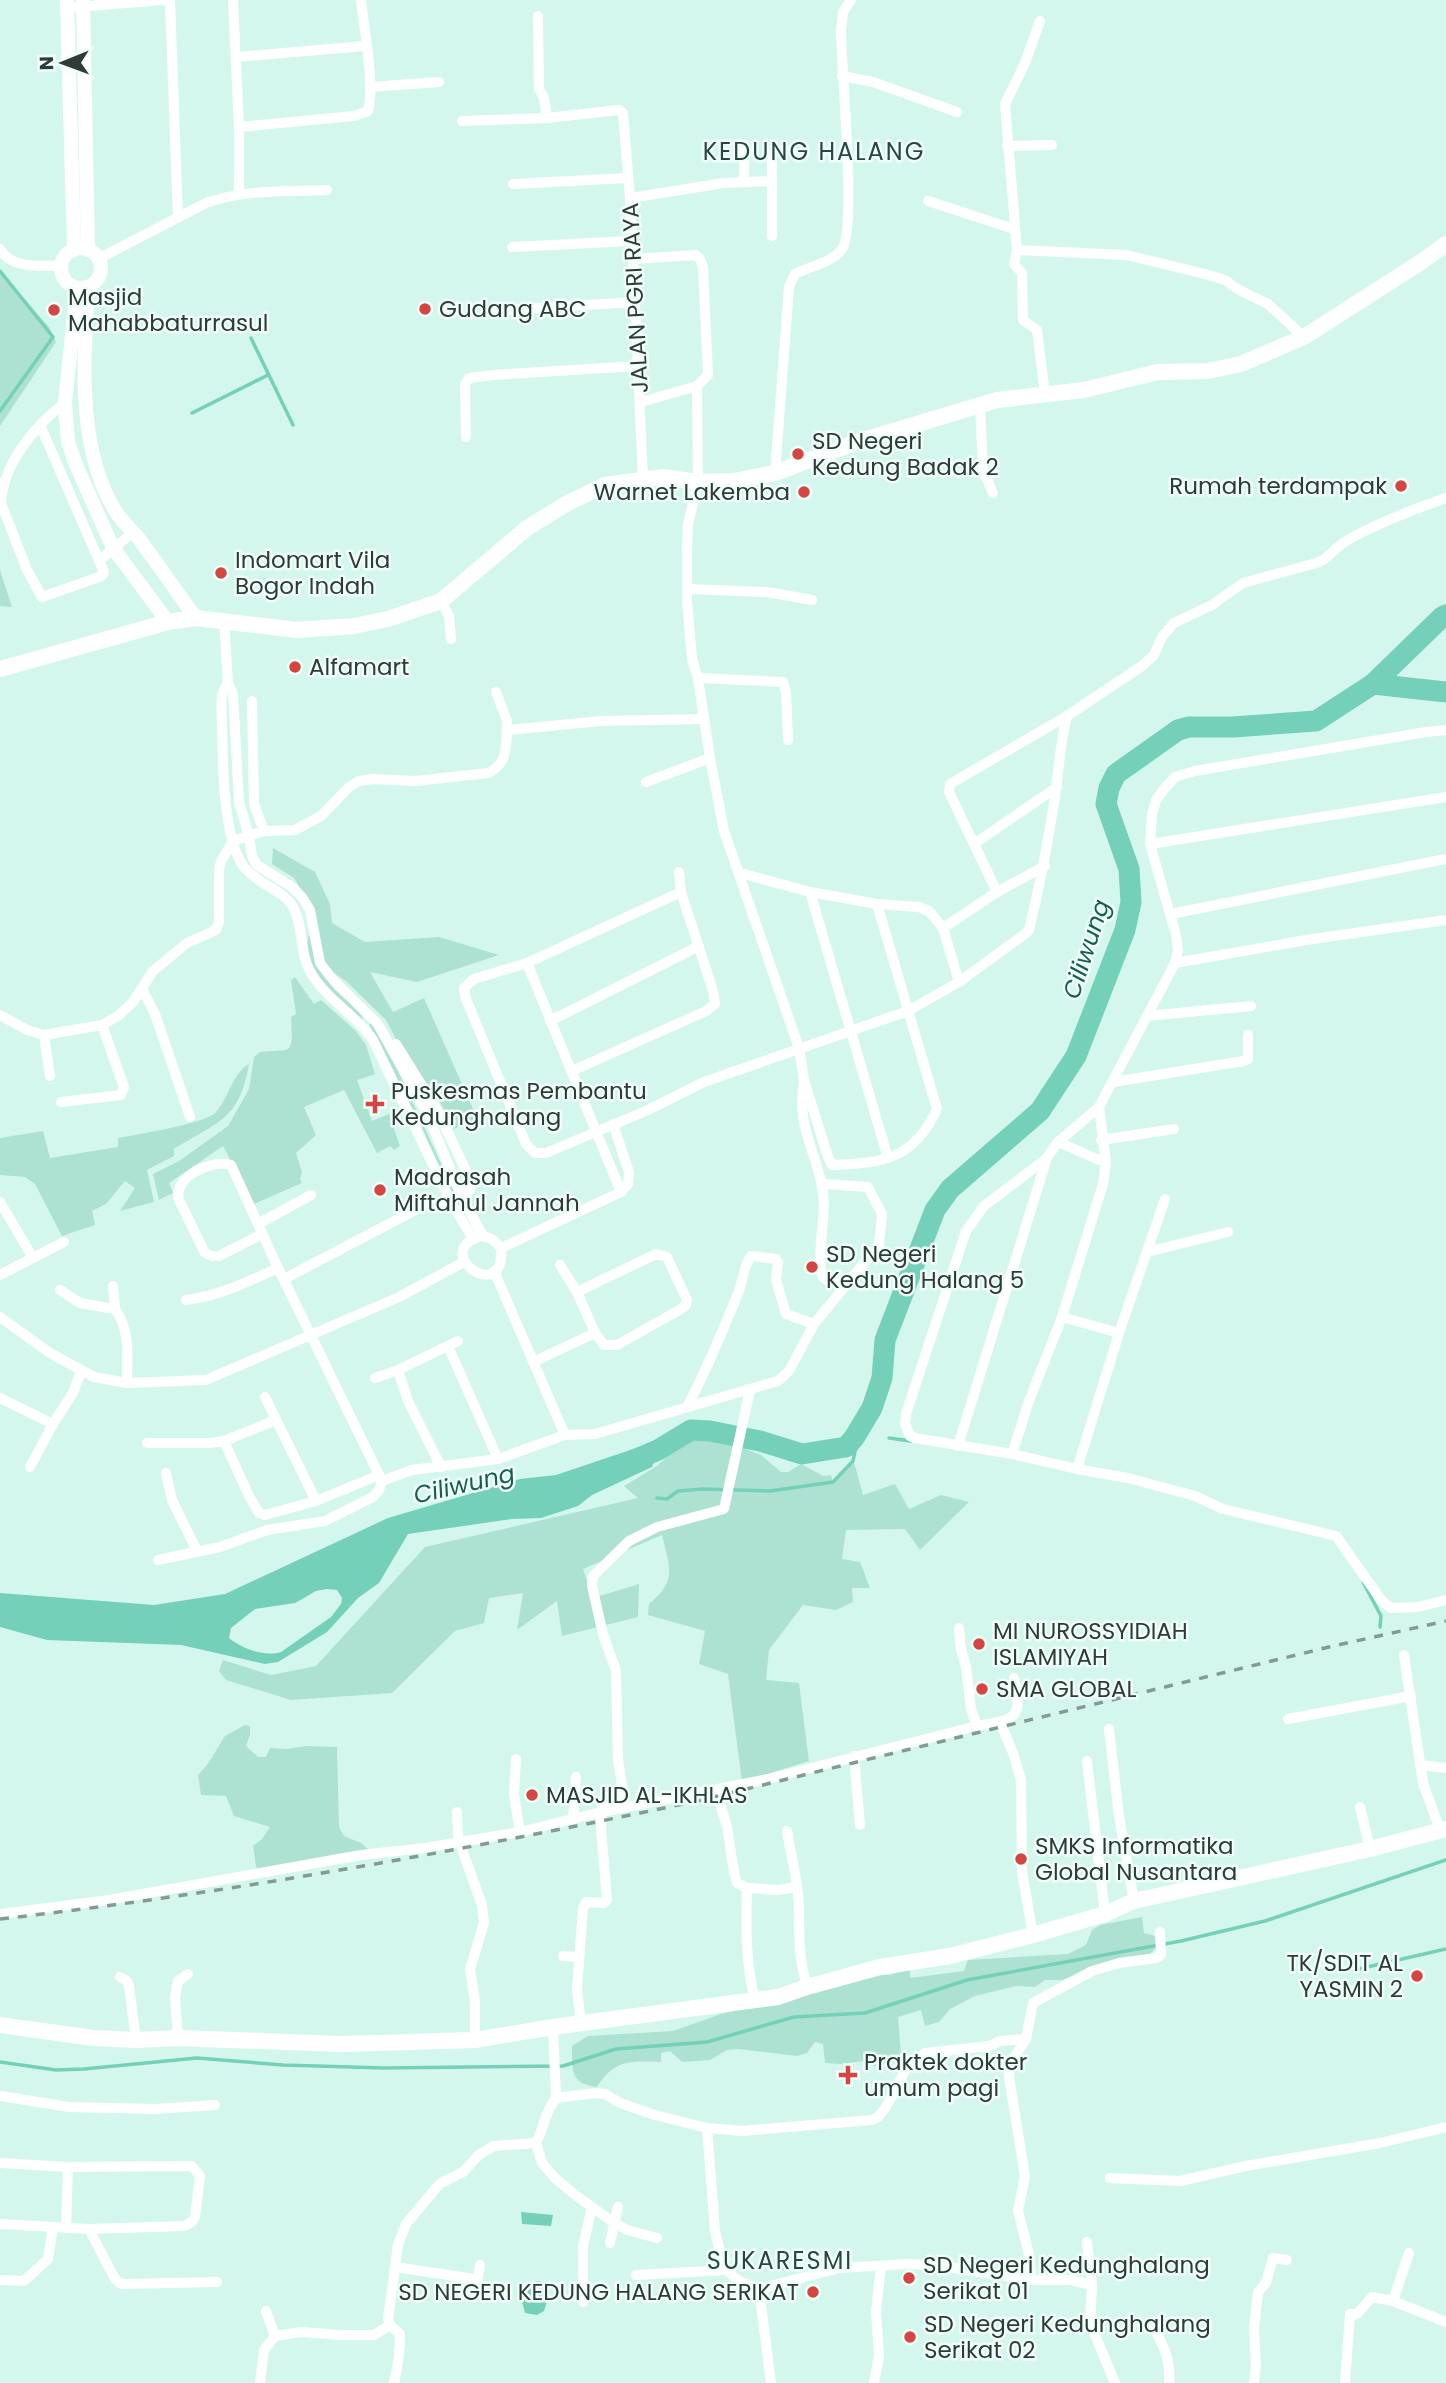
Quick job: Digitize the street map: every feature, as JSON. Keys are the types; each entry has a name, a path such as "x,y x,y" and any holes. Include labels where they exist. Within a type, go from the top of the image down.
{"main road":[{"path":"0,669 167,622 197,618 298,630 354,626 388,619 441,601 522,531 605,485 663,477 698,482 734,481 775,473 857,442 980,404 1012,397 1084,390 1158,372 1208,371 1241,364 1304,337 1446,244"},
{"path":"0,2025 93,2038 341,2044 553,2033 581,2023 778,1997 880,1967 950,1956 1033,1935 1105,1914 1134,1901 1370,1849 1443,1829"}],"street":[{"path":"164,0 67,4 87,253 100,275 83,287 79,333 65,403 65,427 75,465 113,548 167,622"},
{"path":"170,0 178,218"},
{"path":"233,0 239,193"},
{"path":"239,127 363,114 368,111 370,87 361,0"},
{"path":"775,473 789,286 795,274 835,257 848,235 841,20 844,9 851,0"},
{"path":"83,3 87,253"},
{"path":"462,121 547,118 544,98 539,89 538,16"},
{"path":"1040,21 1025,63 1006,99 1007,146 1017,250 1014,264 1022,273 1023,320 1037,330 1045,394"},
{"path":"236,57 365,46"},
{"path":"842,76 873,82 957,112"},
{"path":"370,87 439,82"},
{"name":"JALAN PGRI RAYA","path":"547,118 620,110 623,117 630,198 643,479"},
{"path":"744,181 745,145"},
{"path":"1007,146 1052,145"},
{"path":"772,157 772,236"},
{"path":"513,184 628,178"},
{"path":"630,198 744,181 772,181"},
{"path":"83,287 65,280 61,267 65,256 87,253 178,218 206,203 239,193 327,190"},
{"path":"928,201 1014,229"},
{"path":"512,247 632,242"},
{"path":"0,249 10,260 19,264 61,267"},
{"path":"1017,250 1126,255 1226,280 1239,290 1268,304 1304,337"},
{"path":"633,259 692,255 700,258 703,268 708,376 697,386 641,402"},
{"path":"486,311 635,302"},
{"path":"79,333 89,442 96,466 116,512 197,618"},
{"path":"466,438 465,384 469,379 493,375 638,366"},
{"path":"697,386 698,482 688,524 687,589 692,659 698,678 719,813 799,1048 804,1080 832,1165 888,1158 905,1152 919,1140 937,1109 877,904"},
{"path":"40,425 103,568 102,576 42,597 27,570 1,503 2,492 9,471 26,443 40,425 65,403"},
{"path":"980,404 982,470 993,493"},
{"path":"997,892 949,792 950,784 1067,716 1149,661 1174,623 1212,605 1243,583 1321,562 1332,555 1343,542 1390,518 1446,498"},
{"path":"100,559 133,532"},
{"path":"142,590 164,575"},
{"path":"687,589 767,592 812,600"},
{"path":"441,601 449,616 452,639"},
{"path":"224,620 228,683 233,694 239,802 250,836 252,856 292,905 302,928 304,958 318,984 363,1026 373,1040 478,1238"},
{"path":"698,678 783,682 786,692 788,740"},
{"path":"228,683 222,693 226,806 233,841 242,863 254,878 276,884 302,897 310,910 320,963 377,1023 433,1112 456,1198"},
{"path":"0,1015 27,1030 44,1035 102,1026 118,1016 133,1002 153,971 187,943 216,930 219,922 220,861 233,841 264,831 295,830 321,816 349,787 359,781 416,781 488,773 498,768 505,758 507,721 496,692"},
{"path":"252,701 254,804 264,831"},
{"path":"681,892 527,963 474,979 464,988 466,999 526,1143 535,1153 546,1153 648,1110 704,1082 908,1012 960,982 1029,930 1045,866 1060,744 1067,716"},
{"path":"507,730 601,721 704,719"},
{"path":"1446,730 1226,765 1175,777 1156,800 1150,844 1171,914 1178,950 1175,963 1099,1107 1058,1142 1046,1159 984,1206 966,1231 906,1414 906,1432 915,1438 1012,1454 1164,1486 1223,1509 1336,1536 1382,1601 1391,1608 1418,1607 1446,1600"},
{"path":"646,782 710,758"},
{"path":"974,844 1056,787"},
{"path":"1150,844 1446,797"},
{"path":"1171,914 1446,859"},
{"path":"943,928 997,892 1045,866"},
{"path":"572,1071 706,1011 715,1004 681,892 679,872"},
{"path":"740,873 810,892 877,904 919,907 929,911 943,928 960,982"},
{"path":"810,892 888,1158"},
{"path":"1175,963 1306,940 1446,920"},
{"path":"550,1021 699,946"},
{"path":"527,963 621,1192"},
{"path":"142,989 155,1014 190,1117"},
{"path":"1147,1016 1251,1006"},
{"path":"61,1102 121,1095 124,1087 102,1026"},
{"path":"44,1035 50,1076"},
{"path":"1113,1083 1244,1061 1249,1054 1248,1035"},
{"path":"804,1080 801,1110 805,1134 823,1184 823,1276 828,1281 846,1285"},
{"path":"1012,1454 1029,1401 1062,1317 1103,1184 1106,1163 1101,1140 1099,1107"},
{"path":"501,1248 621,1192 628,1184 629,1172 614,1124"},
{"path":"1101,1140 1174,1129"},
{"path":"1058,1142 1106,1163"},
{"path":"958,1446 1046,1159"},
{"path":"158,1560 220,1547 267,1530 325,1521 373,1497 379,1490 381,1478 278,1268 260,1229 231,1165 223,1162 207,1164 178,1188 179,1200 205,1253 212,1256 219,1256 260,1229 311,1195"},
{"path":"224,1441 249,1496 259,1513 265,1515 412,1470 499,1459 565,1435 594,1434 769,1385 784,1376 814,1324 879,1245 882,1213 868,1187 823,1184"},
{"path":"284,1279 423,1206 456,1198"},
{"path":"1077,1469 1119,1333 1165,1199"},
{"path":"0,1202 33,1258"},
{"path":"1147,1252 1228,1231"},
{"path":"478,1238 492,1239 501,1248 501,1259 494,1271 486,1275 477,1274 464,1262 467,1245 478,1238"},
{"path":"0,1275 64,1242"},
{"path":"560,1265 577,1293 594,1334 604,1345 617,1345 686,1305 685,1292 667,1257 656,1254 577,1293"},
{"path":"688,1407 717,1345 751,1256 776,1259 776,1280 786,1314 814,1324"},
{"path":"0,1317 33,1342 94,1377 127,1383 206,1380 399,1297 464,1262"},
{"path":"186,1300 211,1296 278,1268"},
{"path":"494,1271 565,1435"},
{"path":"113,1286 116,1309 124,1321 127,1334 127,1383"},
{"path":"60,1290 80,1303 116,1309"},
{"path":"1062,1317 1119,1333"},
{"path":"533,1362 594,1334"},
{"path":"375,1378 453,1344 499,1459"},
{"path":"398,1370 408,1401 442,1467"},
{"path":"30,1467 73,1393 81,1371"},
{"path":"581,2023 577,1989 583,1908 586,1902 604,1903 607,1900 601,1812 603,1800 621,1795 623,1791 618,1760 616,1671 603,1634 592,1586 593,1576 629,1541 657,1527 724,1509 750,1390"},
{"path":"265,1397 316,1501"},
{"path":"0,1399 53,1424"},
{"path":"147,1443 224,1441 275,1420"},
{"path":"166,1473 172,1500 197,1551"},
{"path":"960,1628 971,1709 977,1726"},
{"path":"1404,1655 1423,1783 1443,1829"},
{"path":"0,1914 109,1900 361,1855 425,1849 520,1832 601,1812 768,1779 1014,1717 1017,1712 1014,1678"},
{"path":"1288,1719 1411,1696"},
{"path":"1000,1722 1021,1780 1023,1872 1033,1935"},
{"path":"1109,1729 1119,1815 1134,1901"},
{"path":"853,1756 860,1825"},
{"path":"516,1759 514,1796 520,1832"},
{"path":"1087,1761 1105,1914"},
{"path":"1420,1765 1446,1768"},
{"path":"573,1819 576,1777"},
{"path":"718,1789 737,1882 747,1888 779,1890 796,1887"},
{"path":"1360,1807 1370,1849"},
{"path":"457,1812 461,1842 482,1905 484,1923 470,1969 475,2002 475,2039"},
{"path":"787,1831 796,1887 801,1966 807,1987"},
{"path":"747,1888 749,1963 756,2002"},
{"path":"1032,2280 1029,2254 1018,2211 1025,2176 1009,2077 1011,2062 1026,2039 1030,2009 1034,2003 1086,1974 1119,1963 1156,1958 1163,1951 1161,1933"},
{"path":"563,1956 578,1957"},
{"path":"178,2038 175,1997 178,1981 188,1974"},
{"path":"120,1977 130,1986 136,2040"},
{"path":"553,2033 556,2098 549,2107 543,2130 536,2143 542,2163 613,2222 627,2230 657,2238"},
{"path":"556,2098 605,2094 643,2111 707,2128 754,2130 872,2120 878,2118 886,2107 907,2067 925,2053 1026,2039"},
{"path":"0,2096 69,2106 155,2109 215,2105"},
{"path":"1110,2178 1180,2181 1260,2163 1380,2143 1446,2127"},
{"path":"707,2128 715,2231 726,2270 739,2281 760,2289 839,2267 929,2264 1032,2280 1070,2280 1092,2285"},
{"path":"394,2383 400,2334 390,2325 388,2319 398,2245 407,2224 441,2183 463,2172 479,2155 493,2146 536,2143"},
{"path":"0,2164 68,2167 192,2166 198,2172 195,2217 189,2225 89,2230 0,2224"},
{"path":"66,2228 68,2167"},
{"path":"583,2302 583,2246 592,2207"},
{"path":"610,2243 618,2207"},
{"path":"0,2280 24,2281 48,2259 53,2227"},
{"path":"89,2230 115,2279 121,2284 217,2282"},
{"path":"1087,2242 1092,2285 1090,2323 1115,2383"},
{"path":"1393,2301 1409,2253"},
{"path":"1254,2383 1254,2329 1258,2292 1266,2283 1273,2258 1287,2260"},
{"path":"394,2267 475,2279 480,2266"},
{"path":"874,2383 879,2356 876,2312 881,2266"},
{"path":"636,2276 726,2270"},
{"path":"760,2289 771,2383"},
{"path":"1345,2383 1350,2314 1357,2314 1372,2297 1393,2301 1446,2322"},
{"path":"266,2311 275,2336"},
{"path":"1152,2324 1167,2354 1169,2383"},
{"path":"260,2383 264,2350 275,2336 297,2332 374,2335 390,2325"}],"shaded area":[{"path":"0,271 49,327 56,342 0,426"},
{"path":"0,570 12,607 0,606"},
{"path":"273,848 315,872 330,904 332,923 365,942 439,937 499,955 417,982 370,972 393,1012 424,998 477,1118 454,1129 437,1096 431,1097 386,1020 347,982 320,963 309,903 294,878 272,864"},
{"path":"309,934 316,965 335,990 361,1013 363,1020 332,993 315,972 307,948"},
{"path":"295,977 314,1004 321,1000 356,1031 366,1045 375,1074 357,1080 372,1121 389,1114 400,1146 394,1150 390,1146 377,1153 344,1090 304,1107 316,1135 296,1153 302,1172 302,1183 254,1204 223,1146 169,1183 173,1193 159,1200 153,1174 179,1161 228,1126 249,1089 254,1057 260,1052 286,1050 290,1047 291,1017 296,1014 291,980"},
{"path":"369,1024 372,1024 396,1066 468,1222 465,1223 417,1117"},
{"path":"249,1064 240,1097 225,1117 174,1149 174,1156 147,1170 154,1202 120,1211 135,1188 125,1181 106,1204 92,1211 95,1225 62,1236 35,1184 25,1177 0,1175 0,1138 43,1131 50,1158 118,1147 118,1138 184,1125 215,1113 239,1073"},
{"path":"692,1433 720,1439 761,1455 781,1472 788,1472 801,1464 823,1476 831,1475 833,1482 854,1462 863,1495 895,1484 909,1509 941,1495 969,1502 920,1550 905,1529 846,1530 842,1559 860,1562 870,1588 852,1588 853,1602 836,1610 803,1605 769,1650 766,1680 799,1683 809,1761 742,1782 728,1674 699,1664 705,1631 648,1615 649,1604 668,1581 669,1565 662,1535 583,1569 593,1598 639,1584 638,1617 562,1636 557,1601 517,1630 523,1593 489,1598 484,1623 455,1631 392,1693 291,1700 226,1680 219,1671 223,1660 271,1675 316,1666 425,1547 638,1498 624,1486 657,1466"},
{"path":"648,1444 658,1450 652,1467 592,1495 578,1506 541,1518 512,1519 408,1534 379,1583 358,1598 327,1632 278,1662 265,1664 181,1645 47,1640 0,1627 0,1593 154,1605 225,1594 388,1518 520,1479 556,1475","holes":["337,1590 342,1598 341,1604 331,1617 281,1652 254,1651 229,1638 231,1628 255,1609 295,1603 316,1591"]},
{"path":"245,1725 250,1726 246,1746 258,1757 266,1757 270,1748 337,1747 339,1827 344,1836 361,1843 369,1850 267,1873 256,1867 253,1846 270,1827 234,1816 226,1796 201,1795 198,1775 225,1736"},
{"path":"1142,1917 1144,1933 1155,1936 1157,1947 1147,1957 1109,1962 1062,1980 1045,1980 1035,1987 1016,1986 975,1996 950,2009 939,2022 925,2026 921,2010 898,2017 901,2053 893,2062 874,2066 863,2061 825,2063 823,2044 815,2042 807,2053 797,2056 738,2049 727,2050 710,2060 682,2062 670,2051 661,2053 661,2062 632,2062 617,2067 610,2071 597,2087 582,2083 574,2074 572,2046 588,2036 673,2031 721,2014 872,1975 890,1975 910,1968 910,1978 964,1971 968,1960 1068,1954 1086,1945 1092,1930 1100,1925"},
{"path":"521,2212 553,2215 551,2226 522,2224"},
{"path":"536,2281 541,2281 550,2292 544,2311 537,2315 525,2313 521,2297"}],"waterway":[{"path":"0,271 53,337 0,411"},
{"path":"251,338 293,425"},
{"path":"192,413 268,375"},
{"path":"1373,684 1446,615"},
{"name":"Ciliwung","path":"632,1461 658,1450 691,1430 760,1441 802,1454 846,1447 854,1438 872,1408 882,1378 885,1340 935,1210 950,1189 1040,1111 1076,1056 1125,930 1131,902 1129,869 1106,804 1109,788 1116,774 1178,730 1189,727 1316,721 1373,684 1446,692"},
{"name":"Ciliwung","path":"657,1498 667,1499 678,1491 770,1491 833,1482 853,1461 860,1428"},
{"path":"889,1438 911,1441"},
{"path":"1363,1582 1381,1616 1380,1627"},
{"path":"0,2062 56,2070 197,2058 283,2065 384,2068 563,2066 616,2049 707,2042 794,2017 865,2013 967,1980 1181,1941 1265,1921 1446,1860"},
{"path":"1354,1970 1446,1949"}],"railway":[{"path":"0,1919 261,1883 607,1820 693,1802 1446,1621"}],"place":[{"name":"Gudang ABC","path":"425,309"},
{"name":"Masjid Mahabbaturrasul","path":"54,310"},
{"name":"SD Negeri Kedung Badak 2","path":"798,454"},
{"name":"Rumah terdampak","path":"1401,486"},
{"name":"Warnet Lakemba","path":"804,492"},
{"name":"Indomart Vila Bogor Indah","path":"221,573"},
{"name":"Alfamart","path":"295,667"},
{"name":"Puskesmas Pembantu Kedunghalang","path":"375,1104"},
{"name":"Madrasah Miftahul Jannah","path":"380,1190"},
{"name":"SD Negeri Kedung Halang 5","path":"812,1267"},
{"name":"MI NUROSSYIDIAH ISLAMIYAH","path":"979,1644"},
{"name":"SMA GLOBAL","path":"982,1689"},
{"name":"MASJID AL-IKHLAS","path":"532,1795"},
{"name":"SMKS Informatika Global Nusantara","path":"1021,1859"},
{"name":"TK/SDIT AL YASMIN 2","path":"1417,1976"},
{"name":"Praktek dokter umum pagi","path":"848,2075"},
{"name":"SD Negeri Kedunghalang Serikat 01","path":"909,2278"},
{"name":"SD NEGERI KEDUNG HALANG SERIKAT","path":"813,2292"},
{"name":"SD Negeri Kedunghalang Serikat 02","path":"910,2337"}],"district":[{"name":"KEDUNG HALANG","path":"814,151"},
{"name":"SUKARESMI","path":"780,2260"}]}
